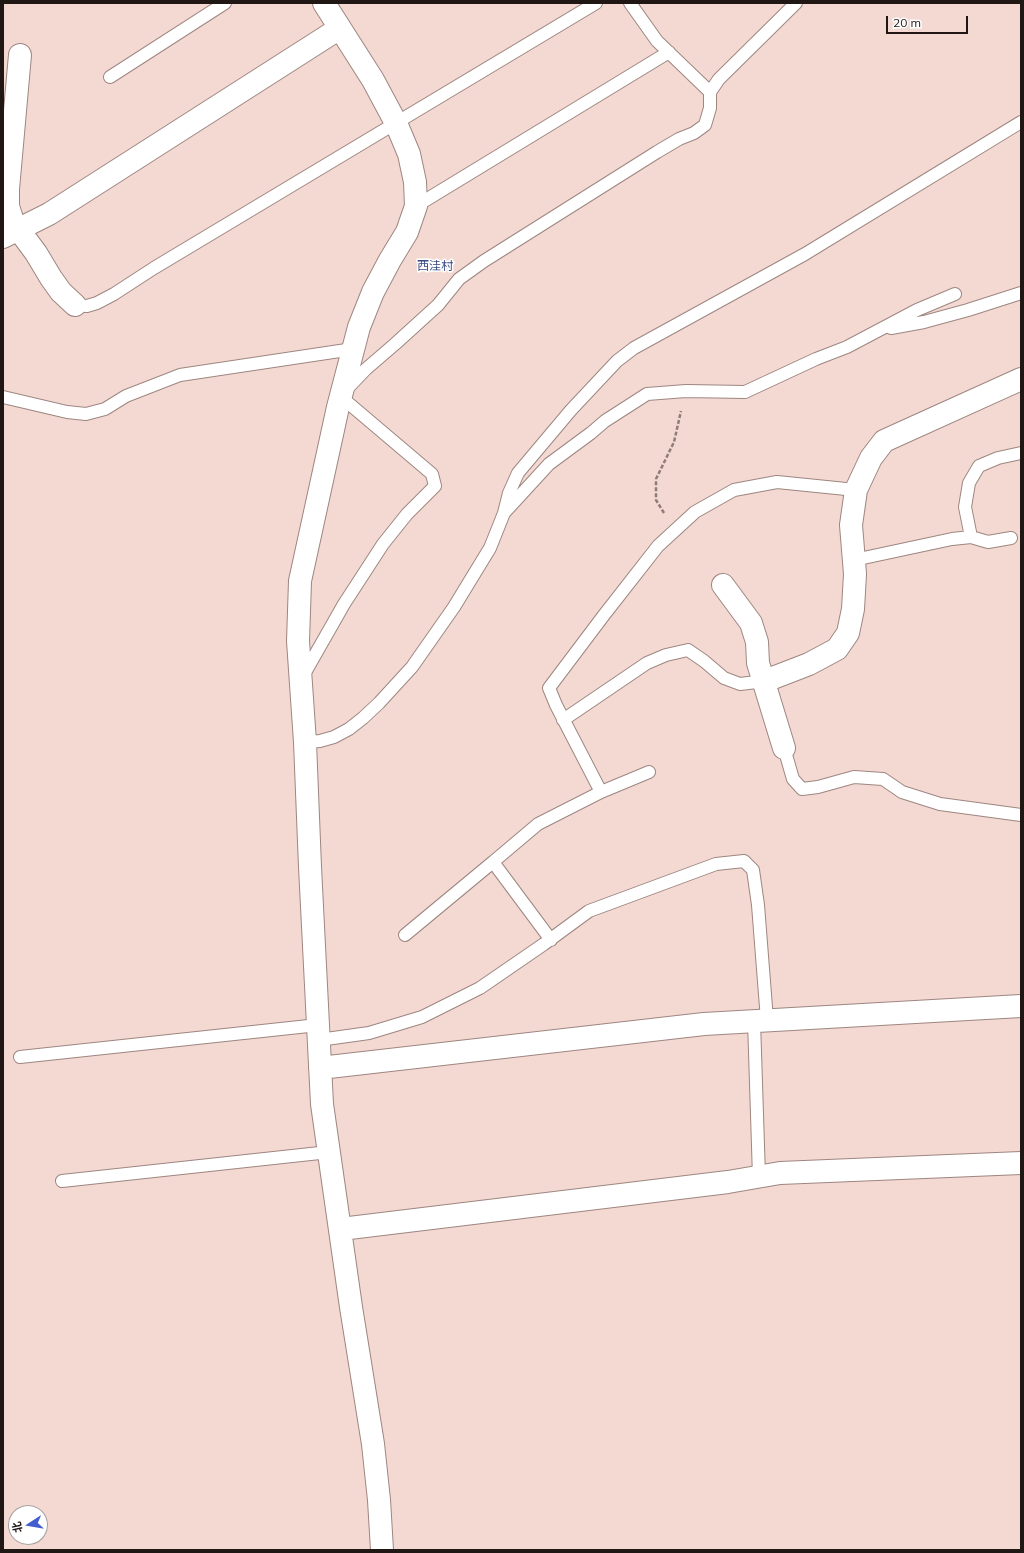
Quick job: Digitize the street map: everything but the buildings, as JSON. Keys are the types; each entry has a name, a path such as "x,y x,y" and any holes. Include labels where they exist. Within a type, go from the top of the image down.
{"street":[{"path":"324,3 373,80 396,123 409,154 415,182 416,206 407,232 373,292 359,327 340,396 300,581 298,641 305,742 322,1104 351,1307 373,1444 379,1500 382,1550"},
{"path":"11,233 55,210 340,28"},
{"path":"11,233 13,222 8,206 8,189 20,55"},
{"path":"11,233 36,253 61,292 75,305"},
{"path":"765,681 809,664 837,649 848,633 853,609 855,574 851,526 856,490 871,458 884,441 1021,379"},
{"path":"723,585 751,623 757,642 758,663 765,681 784,748"},
{"path":"320,1068 647,1030 760,1021 1021,1006"},
{"path":"340,1230 728,1182 780,1173 1021,1163"}],"lane":[{"path":"110,77 225,3"},
{"path":"75,305 87,306 114,294 154,268 596,3"},
{"path":"630,3 657,41 710,92"},
{"path":"301,681 344,604 383,544 408,514 435,486 432,474 340,396 366,368 396,344 438,305 459,279 484,261 650,156 679,139 694,133 705,125 710,108 710,92 719,80 796,3"},
{"path":"416,206 669,52"},
{"path":"305,742 320,741 334,737 349,729 379,704 412,667 454,607 490,548 504,513 509,493 518,473 576,404 601,377 623,357 634,348 805,254 1021,122"},
{"path":"879,330 924,322 1021,293"},
{"path":"504,513 549,464 605,421 647,394 686,391 745,392 816,359 847,347 917,310 955,294"},
{"path":"3,397 67,412 86,414 105,409 126,396 180,375 353,349"},
{"path":"970,537 965,507 969,483 979,466 998,458 1021,453"},
{"path":"601,792 563,720 549,688 658,546 695,512 734,490 778,482 856,490"},
{"path":"854,560 952,539 970,537 988,542 1011,538"},
{"path":"563,720 647,663 666,655 688,650 724,678 740,684 765,681"},
{"path":"784,748 793,779 802,789 818,787 854,776 883,780 902,792 940,804 1021,814"},
{"path":"405,935 538,824 601,792 649,772"},
{"path":"20,1057 318,1032 369,1033 422,1017 480,988 551,940 589,911 716,864 744,861 753,870 758,905 760,1021 759,1177"},
{"path":"493,862 551,940"},
{"path":"62,1181 329,1152"}],"path":[{"path":"680,526 662,512 656,500 656,479 674,442 686,391"}],"district":[{"name":"西洼村","path":"435,266"}]}
